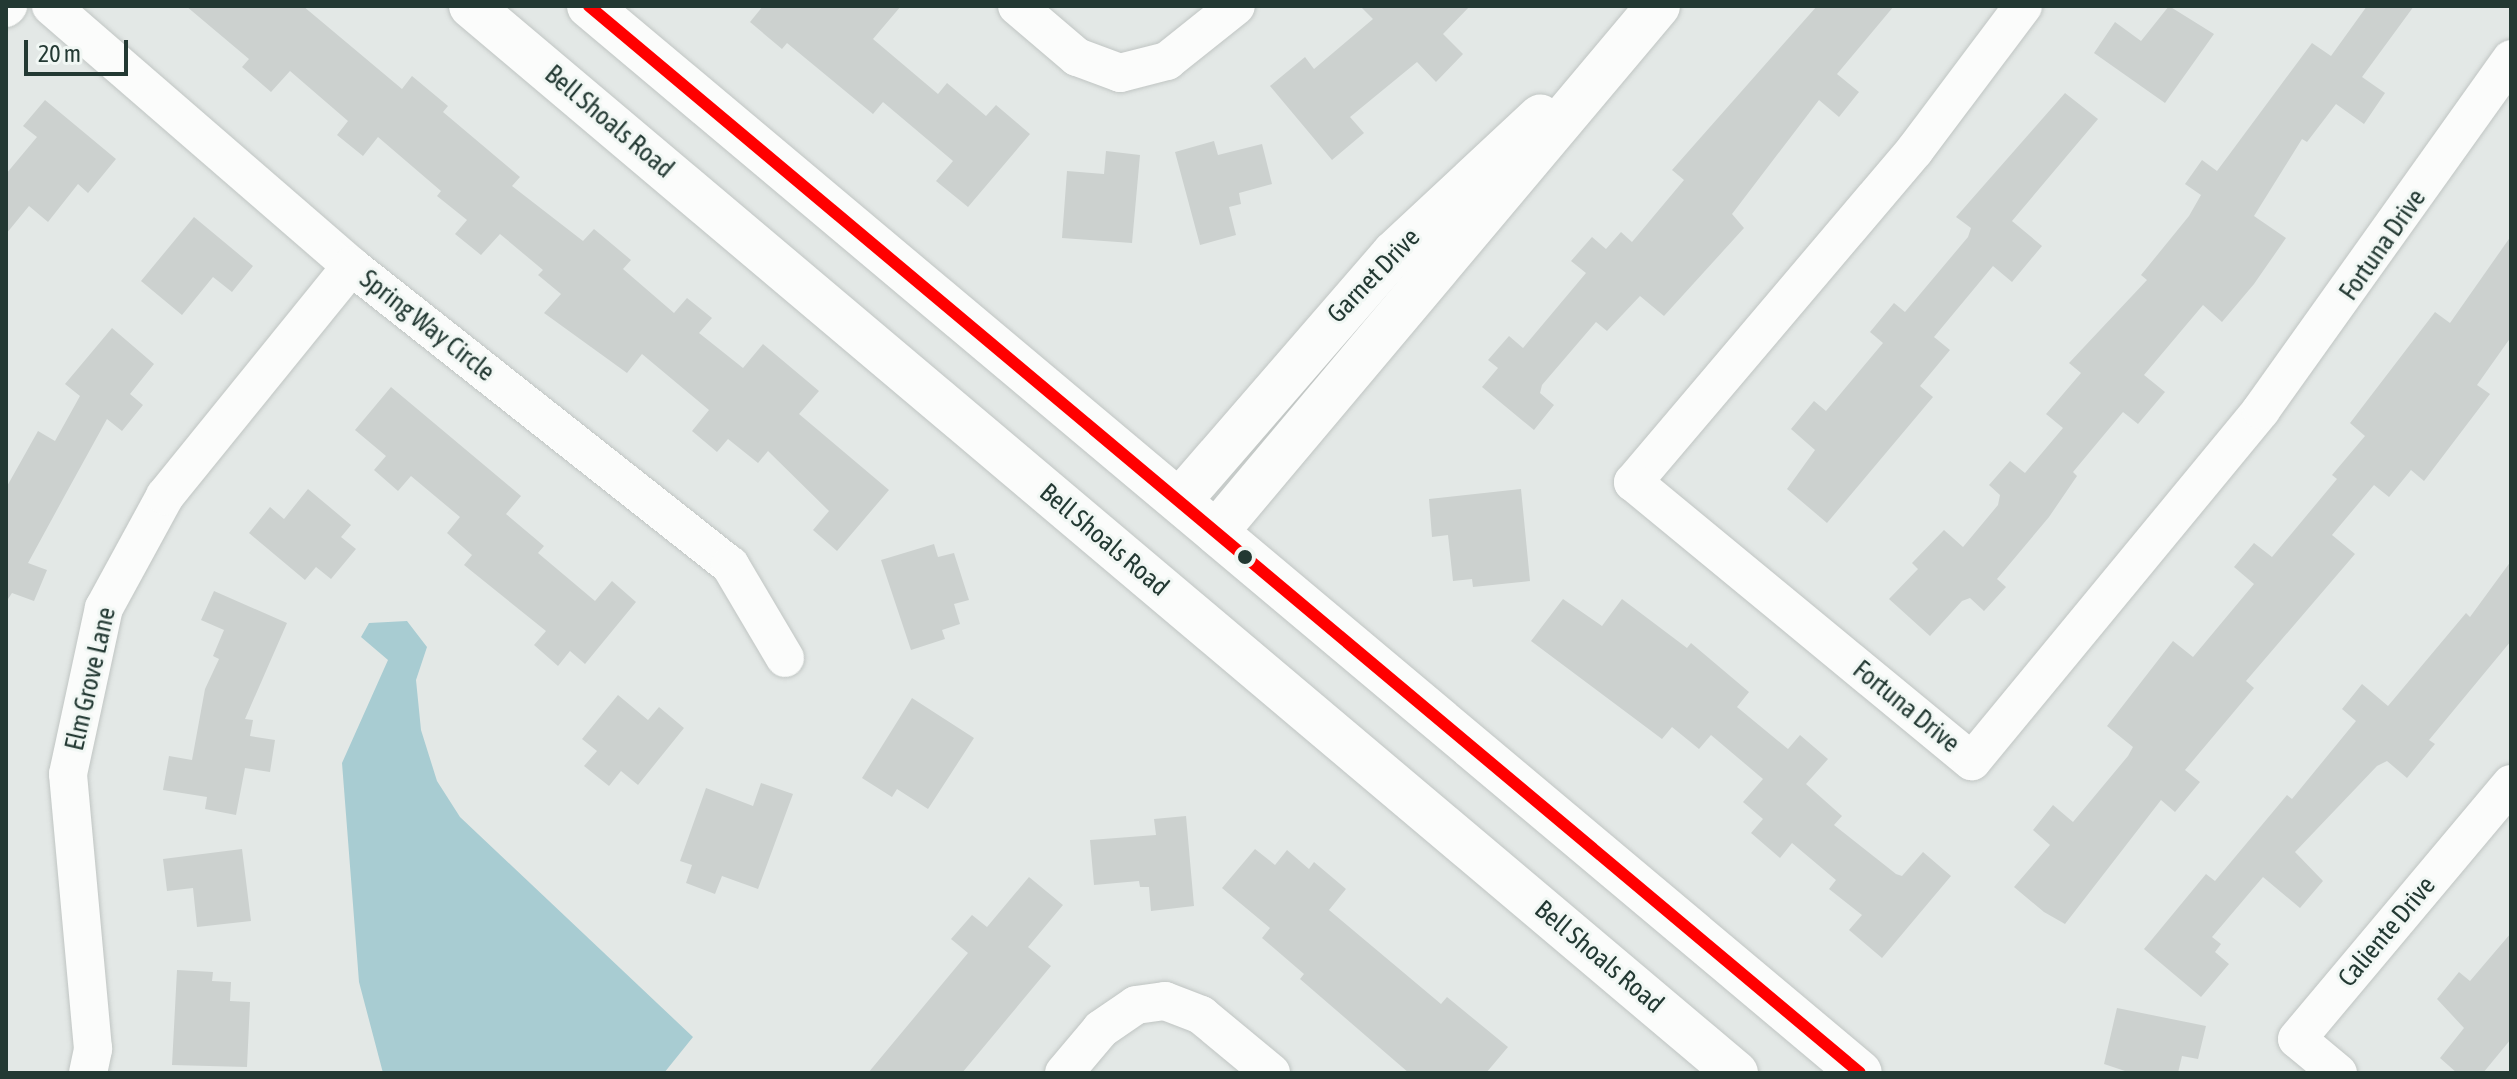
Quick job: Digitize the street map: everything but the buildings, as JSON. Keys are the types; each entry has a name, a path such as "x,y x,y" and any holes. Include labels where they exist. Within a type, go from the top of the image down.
{"main road":[{"name":"Bell Shoals Road","path":"471,6 1736,1073"},
{"path":"589,6 1860,1073"},
{"name":"Garnet Drive","path":"1216,532 1480,224 1593,77 1658,6"},
{"name":"Garnet Drive","path":"1180,500 1394,253 1521,134 1593,77"}],"street":[{"name":"Spring Way Circle","path":"51,6 351,266 730,565 785,658"},
{"path":"1017,6 1077,57 1120,73 1167,61 1236,6"},
{"name":"Fortuna Drive","path":"2023,6 1915,150 1633,482 1972,761 2269,399 2511,59"},
{"name":"Elm Grove Lane","path":"88,1073 93,1049 68,774 104,608 165,496 351,266"},
{"name":"Caliente Drive","path":"2338,1073 2297,1039 2511,784"},
{"path":"1064,1073 1101,1029 1136,1005 1165,1001 1201,1015 1271,1073"}],"water":[{"path":"407,621 427,647 416,680 421,730 437,781 460,817 693,1037 664,1073 383,1073 359,982 342,763 388,660 361,637 369,623"}],"transit line":[{"path":"589,6 1860,1073"}]}
